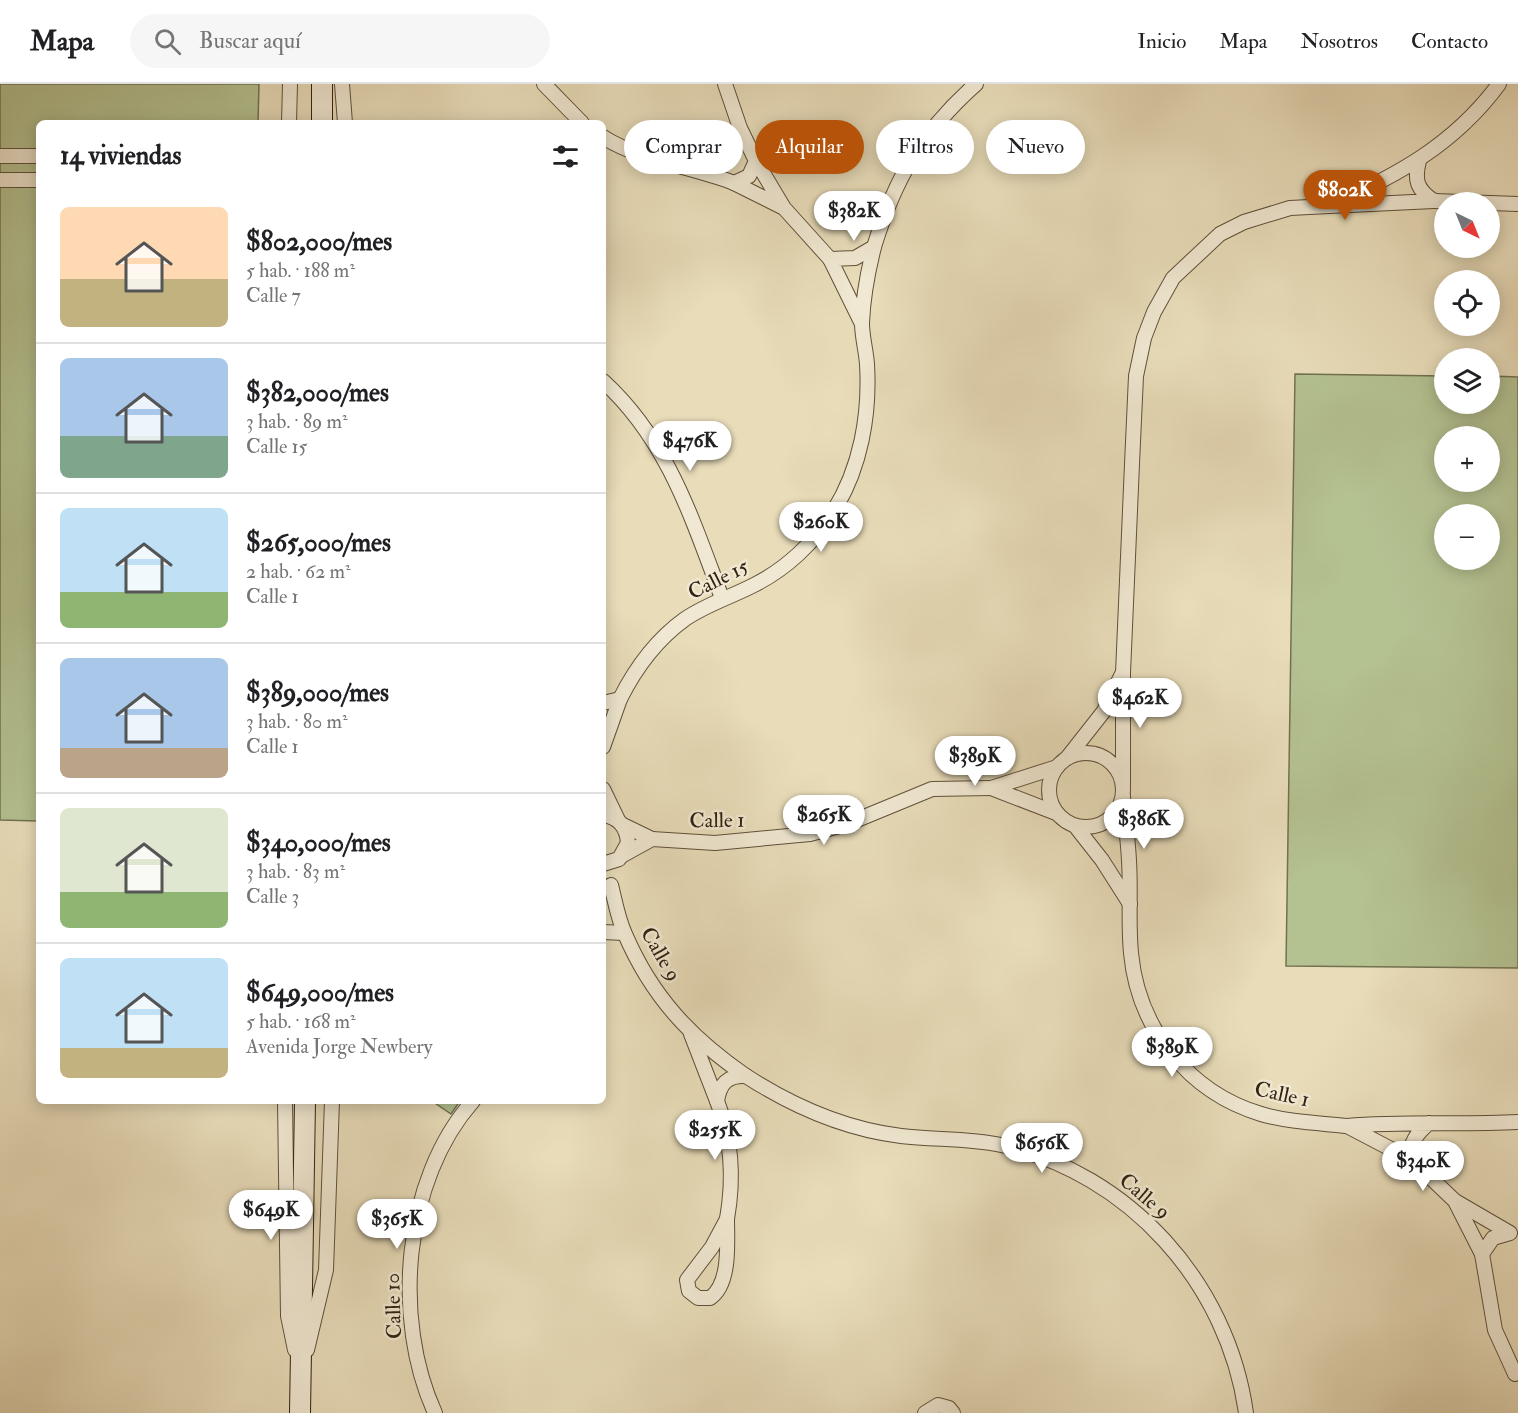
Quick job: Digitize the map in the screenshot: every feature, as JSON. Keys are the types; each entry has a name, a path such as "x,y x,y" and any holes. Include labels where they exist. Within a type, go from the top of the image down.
{"main road":[{"path":"322,84 322,120"},
{"path":"300,1413 305,1104"}],"street":[{"path":"289,120 290,84"},
{"path":"342,84 345,120"},
{"path":"544,84 579,120"},
{"path":"724,84 740,128 755,159"},
{"path":"862,324 873,247 885,211 907,164 937,122 976,84"},
{"path":"1329,206 1419,161 1469,119 1499,84"},
{"path":"606,138 642,156 693,168 734,183 784,208"},
{"path":"0,156 36,156"},
{"path":"1419,161 1416,181 1420,189 1434,201"},
{"path":"734,183 749,176 755,163"},
{"path":"764,174 784,208 830,259 862,324"},
{"path":"0,180 36,180"},
{"name":"Calle 1","path":"1347,1126 1262,1114 1231,1102 1190,1074 1153,1028 1142,1002 1131,955 1123,791 1123,673 1136,376 1144,338 1154,312 1173,278 1220,234 1244,222 1290,208 1434,201"},
{"name":"Calle 1","path":"1500,203 1518,204"},
{"path":"830,259 855,258 873,247"},
{"name":"Calle 15","path":"606,739 632,674 656,644 685,619 722,598 754,586 788,562 807,545 837,506 856,460 866,418 867,363 862,324"},
{"path":"606,384 628,406 660,450 684,498 722,598"},
{"path":"1056,813 1048,790 1061,763 1104,711 1123,673"},
{"path":"606,702 620,699"},
{"path":"991,788 1090,753 1102,756 1112,763 1123,791 1115,814 1101,825 1076,827"},
{"path":"991,788 1056,813 1076,827 1102,860 1130,904"},
{"name":"Calle 1","path":"652,839 715,843 810,834 847,824 932,789 991,788"},
{"path":"606,793 628,843 607,880"},
{"path":"606,816 652,839"},
{"path":"606,863 652,839"},
{"name":"Calle 9","path":"607,880 624,933 649,982 691,1035 746,1076 791,1103 842,1124 901,1136 967,1140 1022,1150 1076,1172 1107,1191 1146,1221 1184,1261 1209,1304 1227,1341 1246,1413"},
{"path":"606,932 624,933"},
{"path":"691,1035 723,1117 731,1167 727,1247 718,1290 710,1298 698,1298 689,1291 687,1280 712,1247 727,1219"},
{"path":"717,1101 721,1084 728,1078 746,1076"},
{"path":"285,1104 288,1316 301,1375"},
{"path":"301,1375 326,1270 332,1104"},
{"name":"Calle 10","path":"435,1413 420,1372 412,1329 410,1277 414,1233 427,1184 446,1140 471,1104"},
{"path":"1347,1126 1518,1122"},
{"path":"1412,1160 1410,1153 1413,1141 1429,1123"},
{"path":"1347,1126 1412,1160 1455,1201 1514,1236"},
{"path":"1455,1201 1482,1254 1495,1330 1517,1378"},
{"path":"1482,1254 1493,1239 1514,1236"},
{"path":"925,1413 938,1405 949,1408 953,1413"}],"green space":[{"path":"0,84 259,84 258,120 36,120 36,821 0,820"},
{"path":"1295,374 1434,376 1434,414 1500,414 1500,376 1518,377 1518,968 1286,966"},
{"path":"436,1104 458,1104 451,1114"}]}
